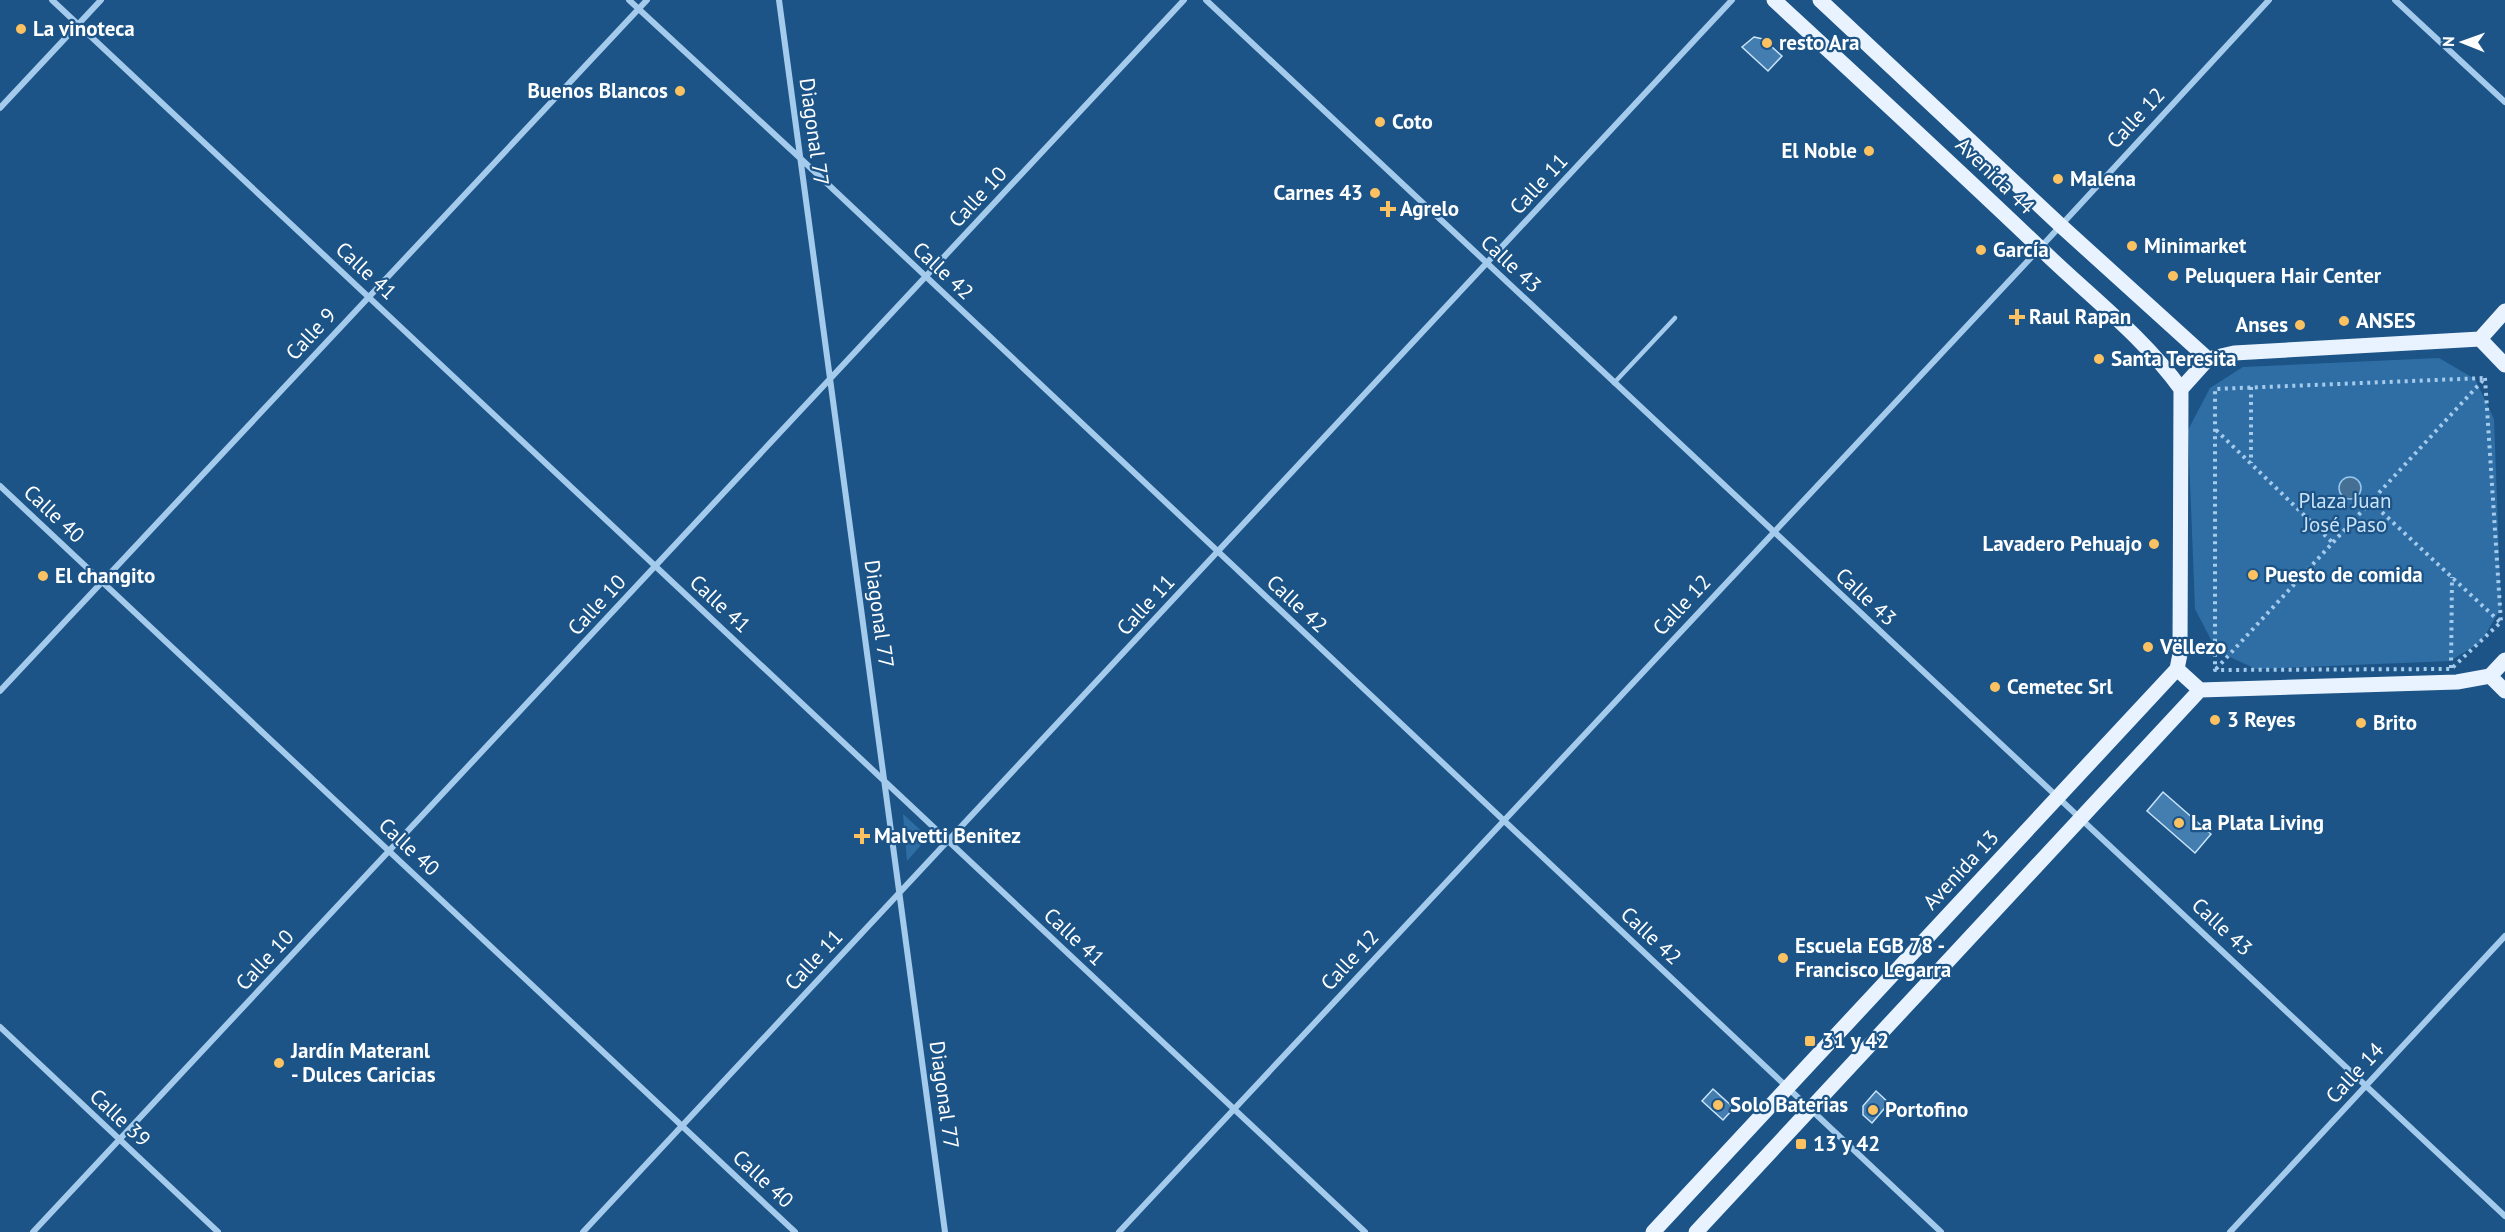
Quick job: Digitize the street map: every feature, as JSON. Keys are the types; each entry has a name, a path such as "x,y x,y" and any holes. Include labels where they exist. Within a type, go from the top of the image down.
{"main road":[{"name":"Avenida 44","path":"1774,0 1986,194 2160,360 2181,389"},
{"name":"Avenida 44","path":"1821,0 2059,224 2208,359"},
{"path":"2505,311 2480,339 2234,353 2208,359 2181,389 2180,643 2177,669 2200,690 2457,682 2490,676 2505,660"},
{"path":"2480,339 2505,365"},
{"name":"Avenida 13","path":"1653,1232 2177,669"},
{"path":"2490,676 2505,691"},
{"path":"1696,1232 2200,690"}],"street":[{"name":"Calle 41","path":"52,0 1365,1232"},
{"path":"0,108 101,0"},
{"name":"Calle 42","path":"629,0 800,158 1941,1232"},
{"name":"Calle 9","path":"0,692 647,0"},
{"name":"Diagonal 77","path":"779,0 945,1232"},
{"name":"Calle 10","path":"33,1232 1184,0"},
{"name":"Calle 43","path":"1206,0 2505,1216"},
{"name":"Calle 11","path":"583,1232 1732,0"},
{"name":"Calle 12","path":"1119,1232 2040,248 2059,224 2269,0"},
{"path":"2395,0 2505,102"},
{"name":"Calle 40","path":"0,486 795,1232"},
{"name":"Calle 14","path":"2230,1232 2505,936"},
{"name":"Calle 39","path":"0,1027 218,1232"}],"lane":[{"path":"1614,383 1675,318"}],"path":[{"path":"2215,670 2216,389 2485,378"},
{"path":"2215,670 2485,378"},
{"path":"2485,378 2501,622"},
{"path":"2251,387 2251,464"},
{"path":"2215,429 2333,543"},
{"path":"2371,502 2501,622"},
{"path":"2451,669 2452,577"},
{"path":"2215,670 2451,669 2501,622"}],"green space":[{"name":"Plaza Juan José Paso","path":"2439,358 2475,379 2494,419 2501,608 2481,642 2450,661 2256,669 2217,651 2195,609 2188,430 2210,388 2243,367"},
{"path":"903,814 928,837 907,861"}],"shaded area":[{"path":"2350,477 2358,480 2361,488 2358,496 2350,499 2342,496 2339,488 2342,480"}],"building":[{"path":"1754,37 1763,39 1782,56 1768,71 1742,47"},
{"name":"La Plata Living","path":"2163,792 2211,834 2195,853 2147,811"},
{"name":"Solo Baterias","path":"1713,1089 1734,1108 1723,1120 1702,1101"},
{"name":"Portofino","path":"1876,1091 1889,1103 1872,1123 1863,1115 1863,1106"}],"place":[{"name":"La vinoteca","path":"21,29"},
{"name":"resto Ara","path":"1767,43"},
{"name":"Buenos Blancos","path":"680,91"},
{"name":"Coto","path":"1380,122"},
{"name":"El Noble","path":"1869,151"},
{"name":"Malena","path":"2058,179"},
{"name":"Carnes 43","path":"1375,193"},
{"name":"Agrelo","path":"1388,209"},
{"name":"Minimarket","path":"2132,246"},
{"name":"García","path":"1981,250"},
{"name":"Peluquera Hair Center","path":"2173,276"},
{"name":"Raul Rapan","path":"2017,317"},
{"name":"ANSES","path":"2344,321"},
{"name":"Anses","path":"2300,325"},
{"name":"Santa Teresita","path":"2099,359"},
{"name":"Lavadero Pehuajo","path":"2154,544"},
{"name":"Puesto de comida","path":"2253,575"},
{"name":"El changito","path":"43,576"},
{"name":"Vëllezo","path":"2148,647"},
{"name":"Cemetec Srl","path":"1995,687"},
{"name":"3 Reyes","path":"2215,720"},
{"name":"Brito","path":"2361,723"},
{"name":"La Plata Living","path":"2179,823"},
{"name":"Malvetti Benitez","path":"862,836"},
{"name":"Escuela EGB 78 - Francisco Legarra","path":"1783,958"},
{"name":"31 y 42","path":"1810,1041"},
{"name":"Jardín Materanl - Dulces Caricias","path":"279,1063"},
{"name":"Solo Baterias","path":"1718,1105"},
{"name":"Portofino","path":"1873,1110"},
{"name":"13 y 42","path":"1801,1144"}]}
